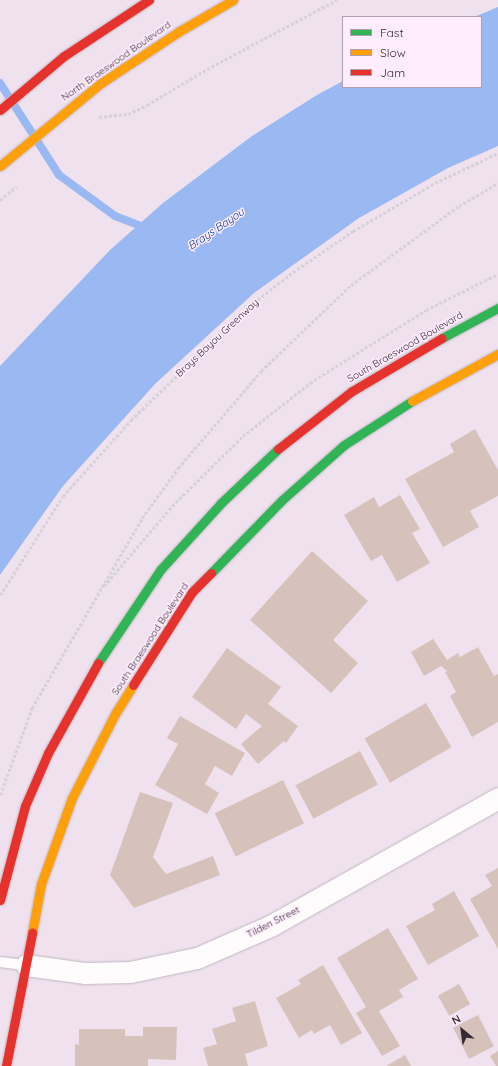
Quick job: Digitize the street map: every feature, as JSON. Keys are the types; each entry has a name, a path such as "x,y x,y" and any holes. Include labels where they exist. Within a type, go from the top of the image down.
{"main road":[{"path":"0,110 64,56 149,0"},
{"name":"North Braeswood Boulevard","path":"0,166 61,113 171,36 233,0"},
{"name":"South Braeswood Boulevard","path":"0,900 7,868 26,806 48,753 104,652 161,569 221,503 284,443 352,391 414,352 498,308"},
{"name":"South Braeswood Boulevard","path":"6,1066 41,884 72,798 114,714 192,592 282,500 344,445 406,404 498,354"}],"street":[{"name":"Tilden Street","path":"26,965 85,973 130,972 197,958 272,925 498,798"}],"lane":[{"path":"0,962 26,965"}],"path":[{"path":"94,121 101,116 128,114 147,105 207,68 337,0"},
{"name":"Brays Bayou Greenway","path":"0,596 63,496 131,420 246,309 289,275 353,231 435,183 498,153"},
{"path":"0,795 32,708 142,518 178,468 261,371 351,285 459,206 498,183"}],"water":[{"name":"Brays Bayou","path":"498,7 498,146 448,168 359,218 254,293 155,384 63,486 0,575 0,366 110,250 163,203 252,136 317,95 342,82 342,88 482,88 482,16 476,16"}],"building":[{"path":"475,429 498,470 498,496 470,511 479,527 443,547 405,479 454,452 450,444"},
{"path":"400,495 420,529 412,533 430,563 397,582 382,555 371,561 344,515 374,497 379,507"},
{"path":"312,551 368,601 333,640 358,663 331,693 250,620"},
{"path":"433,639 447,660 458,653 460,657 478,647 494,676 498,674 498,722 472,737 450,696 456,692 445,672 447,671 441,666 424,676 411,652"},
{"path":"227,648 281,687 268,704 298,726 286,743 284,741 258,764 241,744 262,726 246,714 236,729 192,697"},
{"path":"426,703 452,747 390,783 365,739"},
{"path":"180,716 245,753 232,776 215,766 205,784 219,793 207,814 155,785 178,744 167,738"},
{"path":"360,751 378,785 313,819 296,785"},
{"path":"283,780 304,823 236,856 215,813"},
{"path":"140,792 173,803 153,857 166,874 213,856 220,875 134,908 110,875"},
{"path":"498,868 498,949 470,899 492,886 485,875"},
{"path":"454,891 479,936 428,965 406,926 435,910 432,904"},
{"path":"388,928 418,979 399,990 403,997 379,1011 400,1046 382,1056 356,1013 366,1007 337,958"},
{"path":"323,965 362,1033 341,1045 330,1025 314,1034 312,1030 299,1038 276,998 301,984 298,980"},
{"path":"459,984 470,1004 449,1016 438,996"},
{"path":"255,1001 268,1046 245,1054 248,1066 208,1066 203,1048 217,1044 212,1029 236,1021 232,1008"},
{"path":"478,1015 494,1046 469,1059 453,1028"},
{"path":"143,1027 177,1027 176,1060 148,1059 148,1066 75,1066 75,1044 79,1045 79,1029 125,1029 125,1036 143,1036"},
{"path":"498,1051 498,1066 496,1066 490,1056"},
{"path":"405,1055 411,1066 386,1066"}],"waterway":[{"path":"0,83 59,175 115,216 149,229"}],"traffic: fast":[{"path":"442,338 498,308"},
{"path":"211,573 282,500 344,445 412,401"},
{"path":"98,663 161,569 221,503 278,449"}],"traffic: slow":[{"path":"0,166 101,83 178,32 233,0"},
{"path":"412,401 498,354"},
{"path":"32,933 41,884 72,798 115,714 133,685"}],"traffic: jam":[{"path":"0,110 64,56 149,0"},
{"path":"278,449 352,391 442,338"},
{"path":"133,685 192,592 211,573"},
{"path":"0,900 25,806 48,753 98,663"},
{"path":"6,1066 32,933"}]}
